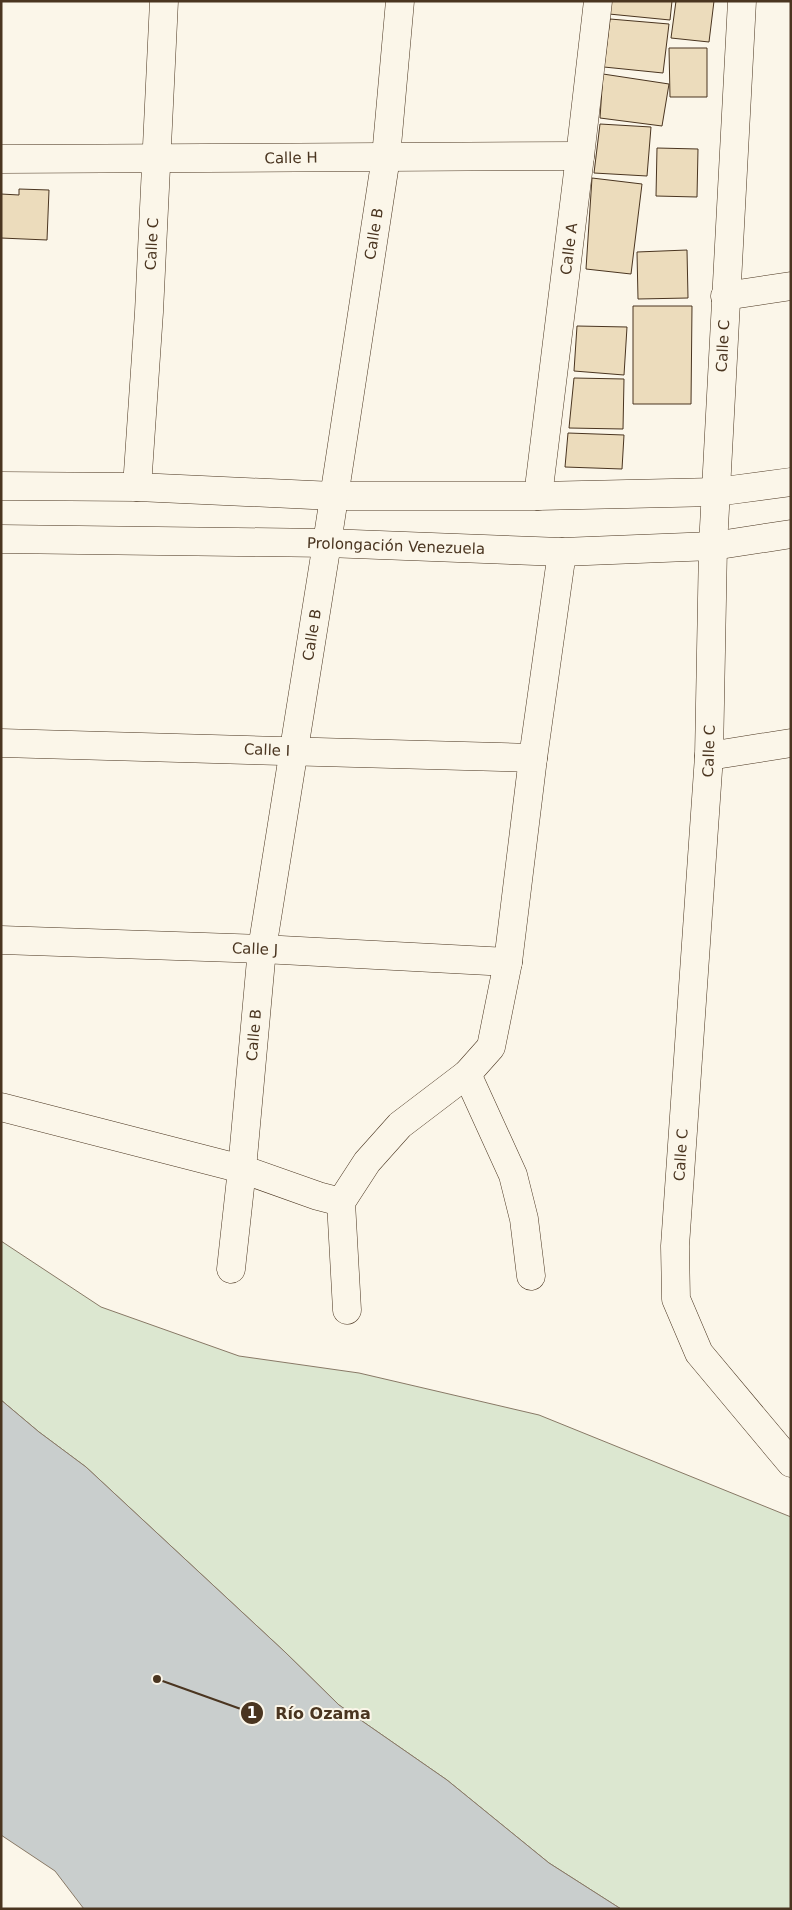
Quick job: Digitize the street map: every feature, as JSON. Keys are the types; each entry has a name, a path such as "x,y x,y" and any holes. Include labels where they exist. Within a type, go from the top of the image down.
{"street":[{"name":"Calle C","path":"137,488 149,312 164,1"},
{"name":"Calle B","path":"231,1269 262,949 386,157 400,1"},
{"name":"Calle A","path":"538,496 598,1"},
{"name":"Calle C","path":"742,1 713,546 709,756 675,1246 676,1299 700,1353 791,1463"},
{"name":"Calle H","path":"1,159 580,156"},
{"path":"725,296 791,286"},
{"path":"1,486 137,488 334,496 538,496 716,492 791,482"},
{"name":"Prolongación Venezuela","path":"1,539 327,543 562,552 713,546 791,534"},
{"path":"347,1310 342,1202 367,1162 400,1125 467,1074 491,1047 508,962 533,758 562,552"},
{"name":"Calle I","path":"1,743 533,758"},
{"path":"709,756 791,743"},
{"name":"Calle J","path":"1,940 262,949 508,962"},
{"path":"467,1074 513,1175 524,1219 531,1276"},
{"path":"1,1107 242,1169 318,1196 342,1202"}],"green space":[{"path":"1,1241 101,1307 239,1356 359,1373 539,1415 791,1517 791,1909 621,1909 549,1863 447,1780 339,1705 285,1652 86,1467 39,1432 1,1400"}],"shaded area":[{"path":"1,1400 39,1432 86,1467 285,1652 339,1705 447,1780 549,1863 621,1909 84,1909 55,1871 1,1835"}],"building":[{"path":"611,1 672,1 670,20 609,14"},
{"path":"676,1 714,1 709,42 671,38"},
{"path":"610,19 669,24 663,73 604,67"},
{"path":"669,48 707,48 707,97 670,97"},
{"path":"603,74 669,84 662,126 600,118"},
{"path":"600,124 651,127 647,176 594,173"},
{"path":"657,148 698,149 697,197 656,196"},
{"path":"592,178 642,184 631,274 586,269"},
{"path":"19,189 49,190 47,240 1,238 1,194 19,195"},
{"path":"687,250 688,298 638,299 637,252"},
{"path":"633,306 692,306 691,404 633,404"},
{"path":"577,326 627,327 624,375 574,371"},
{"path":"574,378 624,379 623,429 569,428"},
{"path":"568,433 624,435 622,469 565,467"}],"place":[{"name":"Río Ozama","path":"157,1679"}]}
